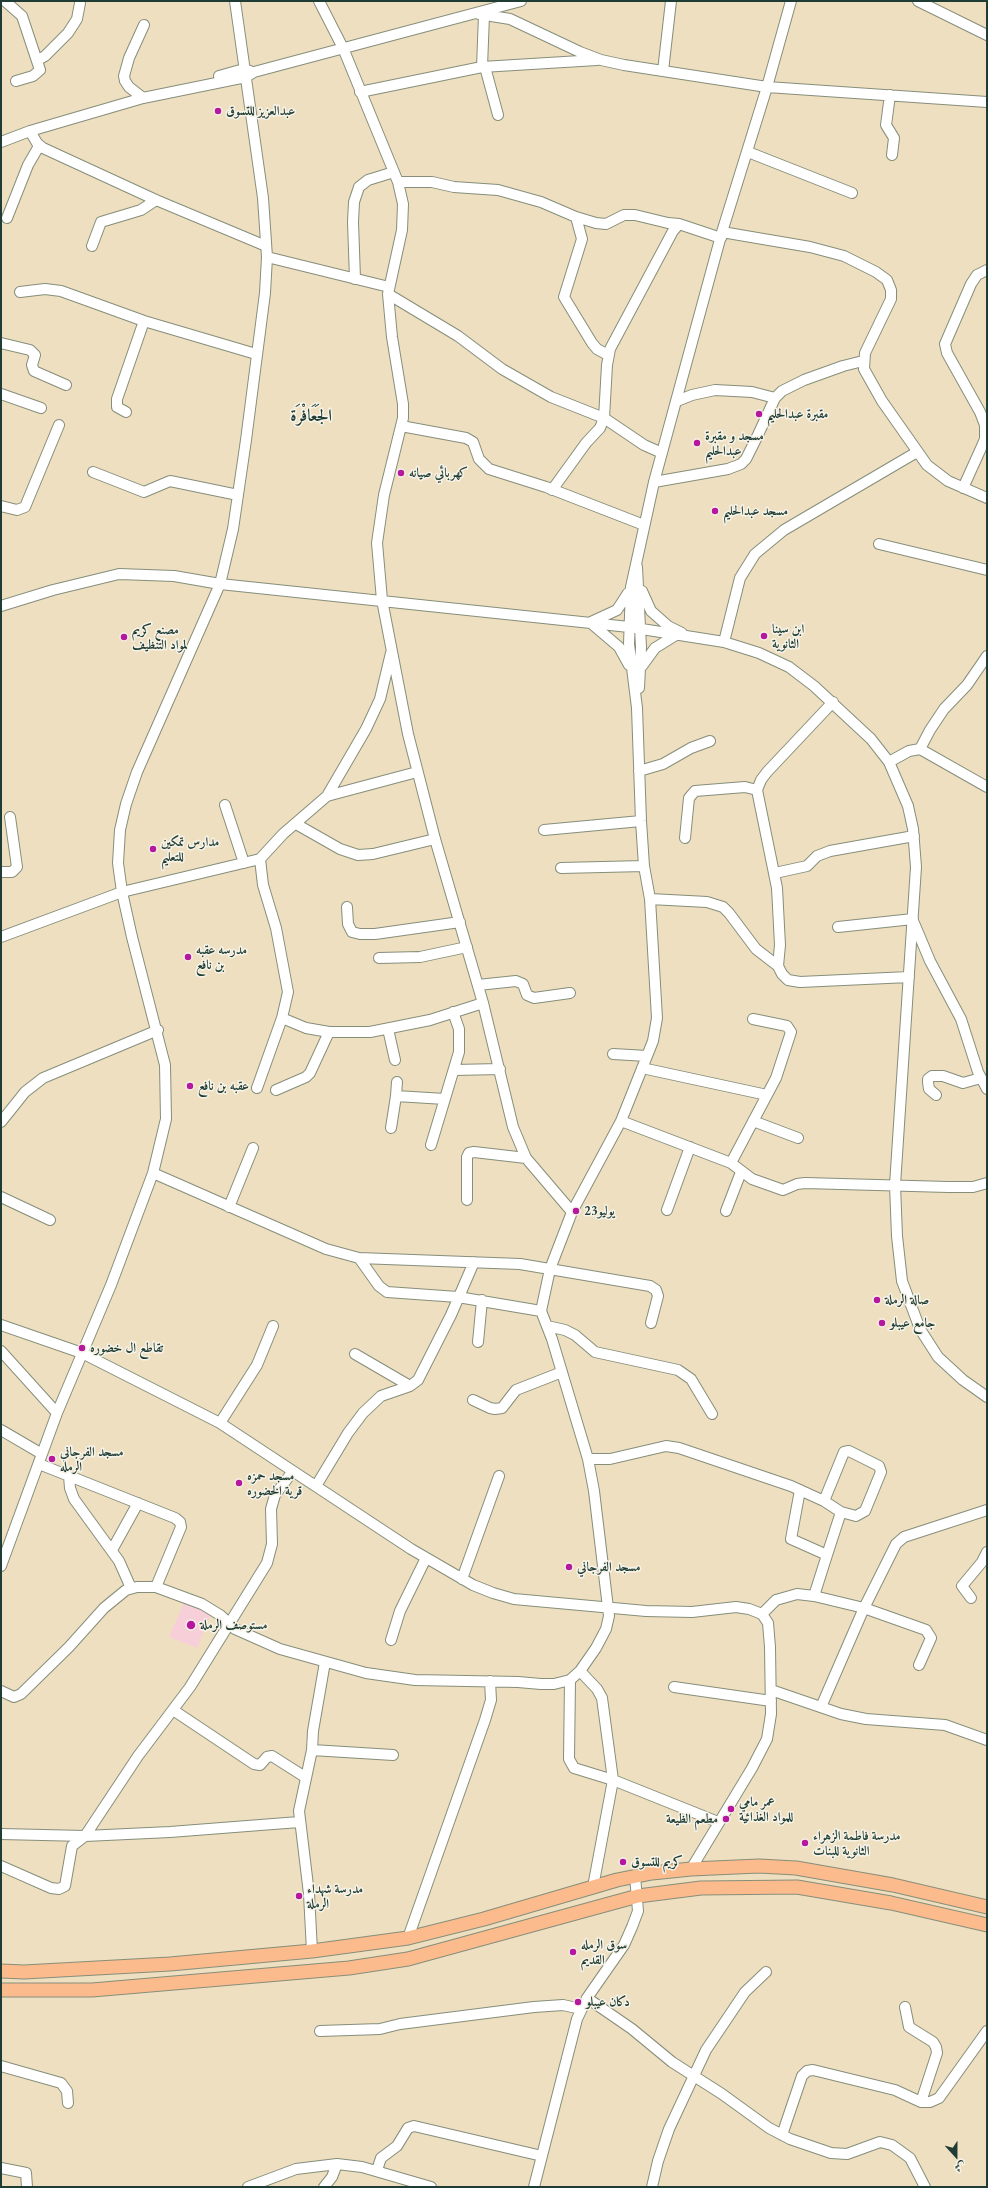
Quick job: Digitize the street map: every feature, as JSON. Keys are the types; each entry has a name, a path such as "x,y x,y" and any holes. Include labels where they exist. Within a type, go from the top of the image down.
{"main road":[{"path":"1,1971 24,1972 170,1964 312,1951 408,1938 484,1919 593,1886 635,1876 691,1869 759,1866 796,1868 893,1885 987,1907"},
{"path":"1,1990 92,1990 349,1968 416,1957 638,1896 708,1888 797,1887 891,1903 987,1925"}],"street":[{"path":"5,1 22,16 38,60 40,72 16,82"},
{"path":"1,1566 57,1413 111,1285 153,1173 166,1119 165,1065 158,1030 122,892 118,863 120,830 126,804 137,772 220,584 233,529 238,495 265,293 267,257 263,198 248,72 235,1"},
{"path":"319,1 326,18 343,48 398,182 403,204 402,230 389,290 392,337 404,404 401,426 384,495 377,543 382,600 391,650 417,772 483,1003 513,1127 526,1158 572,1212"},
{"path":"1,142 30,131 143,98 190,87 198,82 248,72 521,1"},
{"path":"663,71 671,1"},
{"path":"637,672 628,627 635,585 636,558 654,482 721,235 748,152 791,1"},
{"path":"918,1 987,35"},
{"path":"38,60 45,56 68,33 77,18 80,3"},
{"path":"473,14 484,14 510,19 601,60"},
{"path":"484,14 484,67 498,115"},
{"path":"143,98 129,86 125,81 124,76 129,58 144,25"},
{"path":"360,92 484,67 601,60 767,87 987,102"},
{"path":"890,95 886,125 894,138 892,155"},
{"path":"30,131 39,146 156,200 266,246"},
{"path":"7,218 28,165 39,146"},
{"path":"748,152 852,192"},
{"path":"355,278 353,222 354,202 359,187 368,180 394,172"},
{"path":"398,182 432,182 454,187 498,190 541,202 576,217 606,224 629,214 679,224 721,235 810,247 844,256 876,272 887,280 891,290 891,299 865,353 863,361 864,369 882,401 917,452 937,474 963,488 987,498"},
{"path":"92,246 101,222 141,210 156,200"},
{"path":"576,217 582,239 564,297 592,343 597,349 608,355"},
{"path":"552,490 586,442 600,428 604,418 608,355 673,231 679,224"},
{"path":"267,257 355,278 389,290 502,369 551,396 604,418 644,445 662,453"},
{"path":"963,488 985,439 985,425 980,412 946,353 945,344 971,284 977,275 987,270"},
{"path":"20,292 45,289 61,291 144,321 256,354"},
{"path":"126,412 116,407 116,399 144,321"},
{"path":"1,343 30,350 35,355 32,365 34,370 66,385"},
{"path":"654,482 728,469 741,464 746,459 775,398 791,385 843,366 863,361"},
{"path":"677,401 692,395 715,390 752,392 775,398"},
{"path":"1,394 41,408"},
{"path":"1,506 17,510 25,507 59,425"},
{"path":"401,426 466,438 473,442 479,458 489,469 552,490 644,525"},
{"path":"724,642 740,578 755,554 784,530 917,452"},
{"path":"93,472 144,492 170,481 238,495"},
{"path":"879,544 987,570"},
{"path":"1,606 53,590 119,574 174,576 220,584 628,627 724,642 759,653 789,667 833,702 871,739 889,762 908,806 914,836 916,867 895,1185 897,1236 902,1281 920,1330 938,1357 963,1380 987,1397"},
{"path":"590,624 618,610 635,585"},
{"path":"635,585 651,611 668,626 691,637"},
{"path":"1,1691 14,1697 21,1694 69,1647 104,1608 121,1593 131,1588 156,1587 202,1604 220,1614 230,1624 247,1636 280,1649 366,1673 415,1680 554,1684 570,1680 580,1671 596,1648 606,1629 609,1616 594,1491 588,1459 562,1372 541,1311 550,1269 572,1212 621,1121 653,1040 657,1018 650,899 644,866 641,821 637,708 637,672 640,629 635,585"},
{"path":"590,624 619,647 637,672"},
{"path":"637,672 655,648 676,635"},
{"path":"1,937 122,892 260,859 282,834 296,824 327,796 366,729 380,699 391,650"},
{"path":"920,750 930,730 944,709 967,685 987,656"},
{"path":"778,966 780,945 775,873 757,790 767,772 833,702"},
{"path":"639,771 663,764 691,748 710,741"},
{"path":"889,762 909,751 920,750 987,787"},
{"path":"327,796 417,772"},
{"path":"685,838 689,798 694,791 745,787 757,790"},
{"path":"225,805 244,863"},
{"path":"1,872 12,872 17,867 10,817"},
{"path":"544,830 641,821"},
{"path":"296,824 340,849 358,855 373,854 435,839"},
{"path":"775,873 807,866 818,856 830,851 914,836"},
{"path":"258,1088 282,1018 288,992 276,928 263,885 260,859"},
{"path":"561,868 644,866"},
{"path":"650,899 707,902 723,907 729,912 756,949 778,966 782,974 788,980 800,982 909,977"},
{"path":"347,907 348,924 352,932 360,934 375,934 460,922"},
{"path":"838,927 913,920"},
{"path":"913,920 930,961 947,990 961,1019 981,1078 987,1089"},
{"path":"379,958 420,957 467,947"},
{"path":"478,986 516,981 523,984 527,995 534,998 570,993"},
{"path":"282,1018 306,1028 328,1032 370,1032 430,1020 483,1003"},
{"path":"431,1145 459,1052 459,1029 453,1012"},
{"path":"731,1163 776,1078 791,1032 787,1026 753,1018"},
{"path":"388,1029 395,1060"},
{"path":"1,1122 25,1092 43,1078 158,1030"},
{"path":"276,1090 306,1077 310,1073 328,1032"},
{"path":"612,1054 647,1056"},
{"path":"642,1068 767,1095"},
{"path":"454,1070 500,1069"},
{"path":"936,1095 929,1089 928,1078 932,1076 943,1076 963,1083 981,1078"},
{"path":"391,1128 397,1082"},
{"path":"396,1096 445,1099"},
{"path":"621,1121 731,1163 752,1179 783,1190 797,1184 805,1183 973,1187 987,1183"},
{"path":"753,1121 798,1138"},
{"path":"667,1210 690,1147"},
{"path":"229,1207 253,1148"},
{"path":"467,1200 467,1157 469,1153 474,1152 526,1158"},
{"path":"726,1211 741,1172"},
{"path":"153,1173 326,1248 359,1258 520,1264 650,1286 656,1290 658,1296 651,1323"},
{"path":"1,1198 50,1220"},
{"path":"359,1258 379,1286 387,1292 458,1297 541,1311"},
{"path":"316,1486 348,1433 363,1413 381,1396 410,1386 418,1380 426,1367 474,1262"},
{"path":"478,1342 482,1300"},
{"path":"1,1325 82,1353 220,1423 426,1558 462,1579 493,1593 514,1598 608,1607 692,1612 736,1607 749,1609 762,1614 768,1623 771,1690 769,1730 763,1748 691,1869"},
{"path":"220,1423 257,1365 273,1326"},
{"path":"547,1326 565,1330 575,1335 594,1352 678,1370 691,1378 712,1414"},
{"path":"1,1351 57,1413"},
{"path":"355,1354 410,1386"},
{"path":"474,1400 490,1408 502,1408 516,1390 562,1372"},
{"path":"1,1430 40,1459 69,1476 175,1518 181,1524 156,1587"},
{"path":"588,1459 610,1459 666,1446 679,1448 800,1490 824,1500 841,1512 856,1516 865,1511 881,1472 880,1466 849,1451 844,1452 824,1500"},
{"path":"1,1866 40,1885 62,1888 66,1885 72,1846 85,1836 133,1762 190,1687 267,1563 272,1544 271,1508 275,1495 293,1471"},
{"path":"69,1476 70,1488 74,1499 112,1550 122,1566 131,1588"},
{"path":"462,1579 499,1476"},
{"path":"800,1490 791,1539 827,1554"},
{"path":"112,1550 138,1503"},
{"path":"821,1707 864,1608 899,1540 987,1510"},
{"path":"814,1596 841,1512"},
{"path":"971,1598 962,1587 962,1584 982,1562 987,1552"},
{"path":"392,1640 400,1611 426,1558"},
{"path":"762,1614 776,1600 797,1594 814,1596 864,1608 926,1630 931,1638 919,1666"},
{"path":"312,1951 309,1894 299,1811 305,1777 312,1750 313,1730 325,1662"},
{"path":"580,1671 597,1689 602,1698 613,1780 593,1886"},
{"path":"570,1680 570,1764 574,1768 613,1780 718,1822"},
{"path":"408,1938 485,1720 491,1700 490,1681"},
{"path":"674,1687 771,1701"},
{"path":"771,1690 821,1707 866,1719 945,1725 987,1740"},
{"path":"173,1710 254,1764 260,1765 267,1757 272,1756 305,1777"},
{"path":"312,1750 393,1755"},
{"path":"1,1834 85,1836 300,1822"},
{"path":"534,2187 581,2009 624,1944 638,1910 638,1896 635,1876"},
{"path":"652,2187 658,2161 669,2129 706,2050 745,1992 766,1972"},
{"path":"587,1998 622,2022 672,2062 740,2106 769,2128 782,2135 831,2153 847,2154 880,2142 892,2145 910,2158 925,2187"},
{"path":"320,2031 380,2029 400,2024 534,2007 563,2005 581,2009"},
{"path":"904,2007 909,2026 933,2042 936,2047 937,2053 921,2102"},
{"path":"782,2135 802,2076 806,2071 813,2070 895,2090 921,2102 930,2102 939,2098 987,2031"},
{"path":"1,2066 61,2083 67,2091 68,2103"},
{"path":"377,2170 381,2158 397,2146 408,2128 414,2126 542,2156"},
{"path":"324,2187 332,2177 337,2164"},
{"path":"248,2187 296,2169 337,2164 377,2170 431,2187"},
{"path":"1,2168 26,2173 27,2187"}],"shaded area":[{"name":"مستوصف الرملة","path":"184,1603 211,1613 197,1648 169,1637"}],"place":[{"name":"عبدالعزيز للتسوق","path":"218,111"},
{"name":"مقبرة عبدالحليم","path":"759,414"},
{"name":"مسجد و مقبرة عبدالحليم","path":"697,443"},
{"name":"كهربائي صيانه","path":"401,473"},
{"name":"مسجد عبدالحليم","path":"715,511"},
{"name":"ابن سينا الثانوية","path":"764,636"},
{"name":"مصنع كريم لمواد التنظيف","path":"124,637"},
{"name":"مدارس تمكين للتعليم","path":"153,849"},
{"name":"مدرسه عقبه بن نافع","path":"188,957"},
{"name":"عقبه بن نافع","path":"190,1086"},
{"name":"23يوليو","path":"576,1211"},
{"name":"صالة الرملة","path":"877,1300"},
{"name":"جامع عيبلو","path":"882,1323"},
{"name":"تقاطع ال خضوره","path":"82,1348"},
{"name":"مسجد الفرجاني الرمله","path":"52,1459"},
{"name":"مسجد حمزه قرية الخضوره","path":"239,1483"},
{"name":"مسجد الفرجاني","path":"569,1567"},
{"name":"مستوصف الرملة","path":"191,1625"},
{"name":"عمر مامي للمواد الغذائية","path":"731,1809"},
{"name":"مطعم الظيعة","path":"726,1819"},
{"name":"مدرسة فاطمة الزهراء الثانوية للبنات","path":"805,1843"},
{"name":"كريم للتسوق","path":"623,1862"},
{"name":"مدرسة شهداء الرملة","path":"299,1896"},
{"name":"سوق الرمله القديم","path":"573,1952"},
{"name":"دكان عيبلو","path":"578,2002"}],"district":[{"name":"الجَعَافْرَة","path":"311,416"}]}
